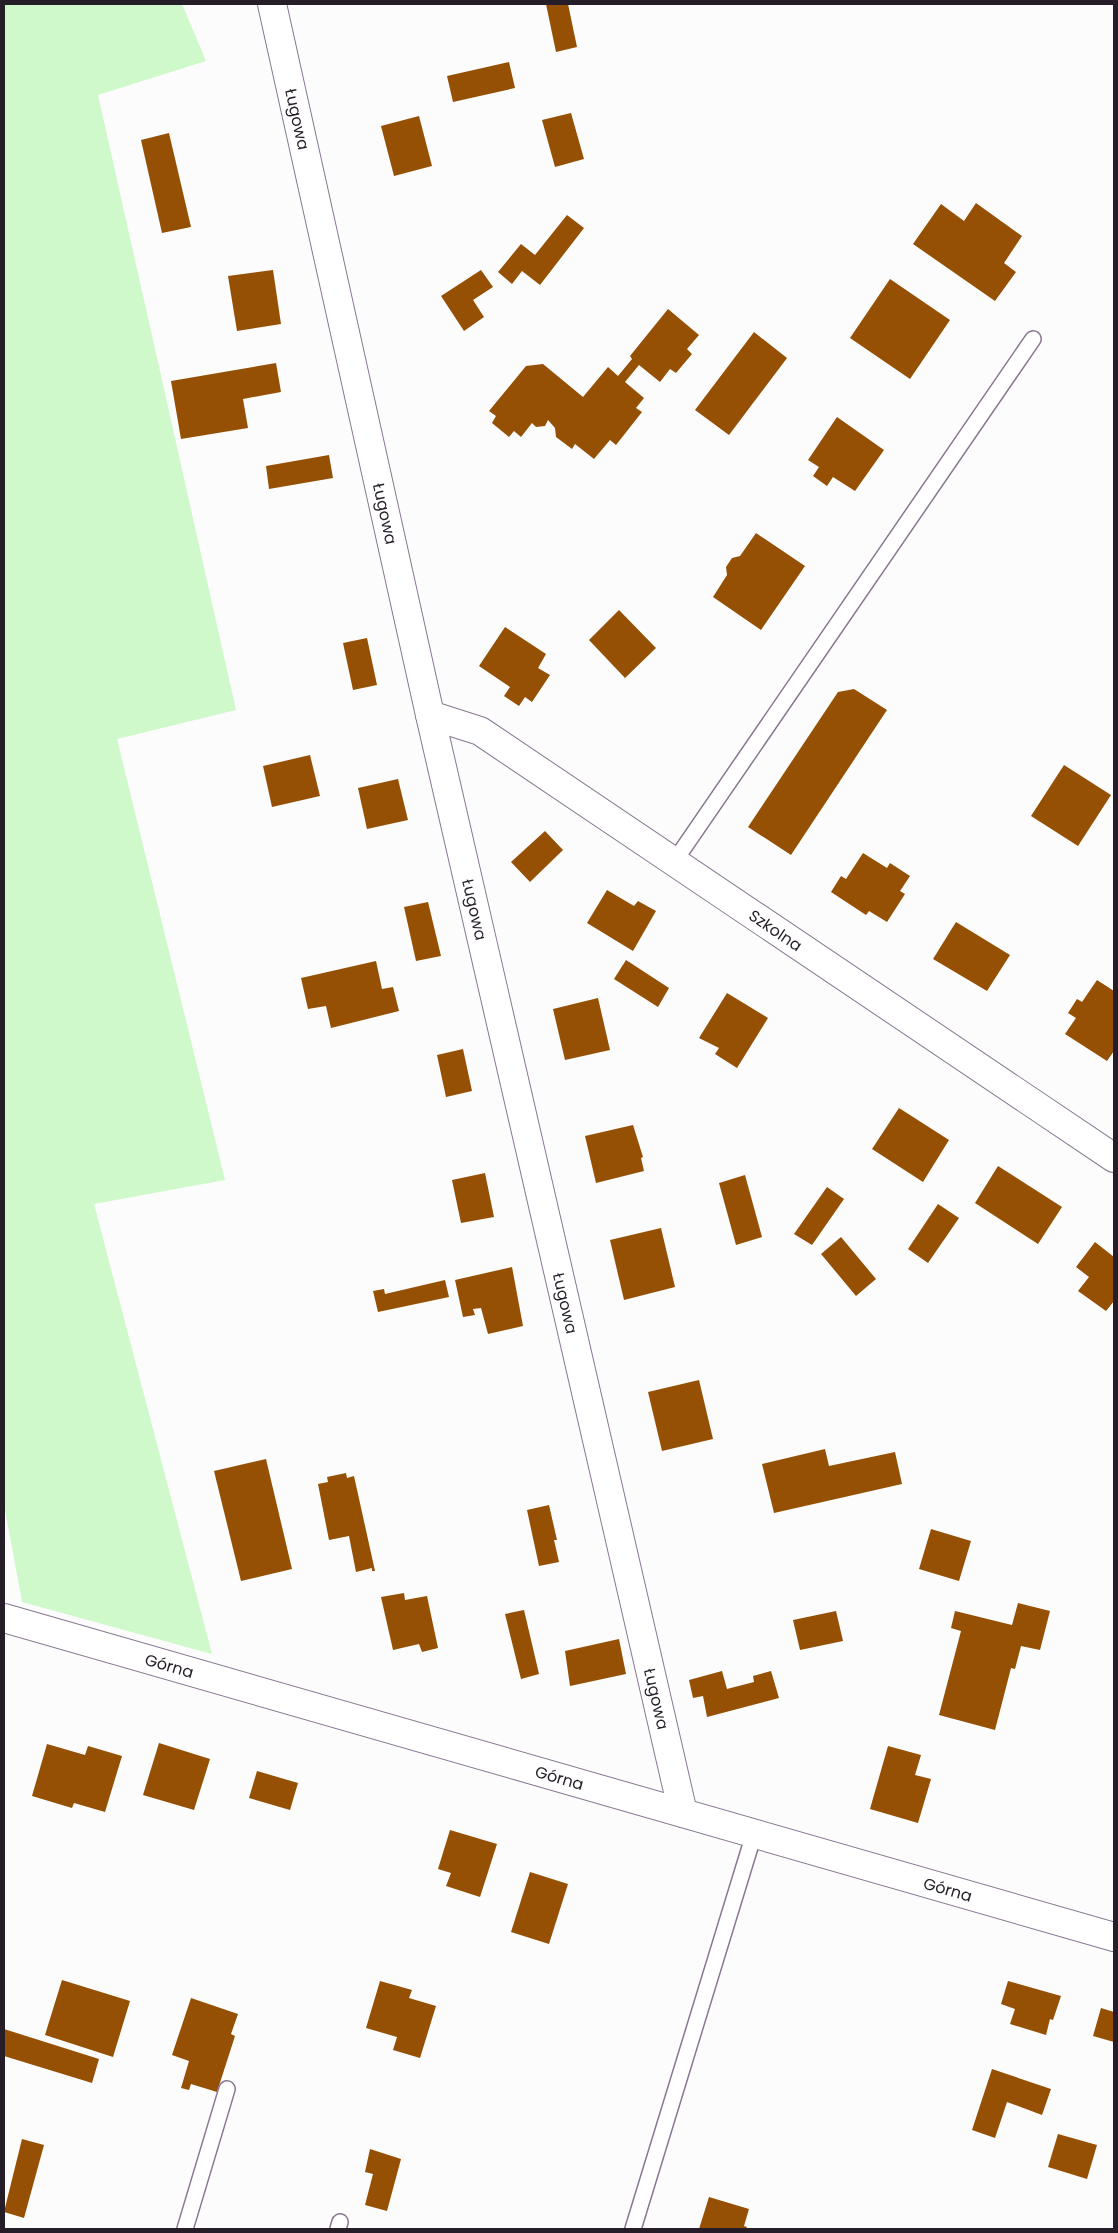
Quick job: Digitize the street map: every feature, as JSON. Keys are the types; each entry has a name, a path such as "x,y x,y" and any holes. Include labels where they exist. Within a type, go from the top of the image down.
{"street":[{"name":"Ługowa","path":"272,4 430,715 684,1814"},
{"name":"Szkolna","path":"430,715 480,731 1114,1158"},
{"name":"Górna","path":"4,1618 1114,1937"}],"lane":[{"path":"674,862 1033,339"},
{"path":"633,2229 754,1834"},
{"path":"185,2229 227,2089"}],"green space":[{"path":"4,4 182,4 206,61 98,95 236,710 117,739 225,1180 94,1204 212,1654 22,1602 4,1504"}],"building":[{"path":"546,4 568,4 577,47 556,52"},
{"path":"509,62 515,88 453,102 447,76"},
{"path":"571,113 584,159 555,167 542,120"},
{"path":"419,116 432,166 394,176 381,126"},
{"path":"169,133 191,227 162,233 141,140"},
{"path":"976,203 1022,236 1004,263 1016,272 995,301 913,244 941,204 964,221"},
{"path":"567,215 584,228 540,285 522,271 512,284 498,272 521,244 535,255"},
{"path":"273,270 281,324 237,331 228,276"},
{"path":"481,270 493,287 473,300 484,317 464,331 441,296"},
{"path":"890,279 950,320 910,379 850,338"},
{"path":"668,309 699,335 687,349 692,354 676,373 670,369 660,382 639,365 625,382 644,398 636,408 642,412 616,445 610,440 594,459 575,444 572,449 556,437 555,428 548,420 545,426 536,427 532,423 521,437 514,431 509,437 492,423 496,416 489,411 526,366 543,364 583,397 608,367 618,376 632,359 630,356"},
{"path":"754,332 787,358 729,435 695,410"},
{"path":"276,363 281,392 243,399 248,428 181,439 171,381"},
{"path":"837,417 884,450 855,491 833,477 827,486 813,476 819,467 808,460"},
{"path":"329,455 333,478 269,489 266,466"},
{"path":"756,533 805,566 761,630 713,597 727,575 726,567 732,558 740,556"},
{"path":"619,610 656,648 625,678 589,640"},
{"path":"505,627 546,654 538,668 550,675 532,702 525,697 519,706 504,696 510,687 479,666"},
{"path":"367,638 377,685 353,690 343,643"},
{"path":"854,689 887,710 791,855 748,827 838,692"},
{"path":"310,755 320,796 272,807 263,766"},
{"path":"1064,765 1111,795 1078,846 1031,816"},
{"path":"398,779 408,820 367,829 358,788"},
{"path":"545,831 563,850 530,882 511,862"},
{"path":"863,853 887,868 890,863 910,876 900,891 905,894 887,922 869,911 866,915 831,892 841,876 846,879"},
{"path":"607,890 634,906 638,901 656,911 633,951 587,923"},
{"path":"428,902 441,956 416,961 404,907"},
{"path":"956,922 1010,955 987,991 933,959"},
{"path":"626,960 669,988 658,1007 614,979"},
{"path":"376,961 382,989 393,987 399,1011 331,1028 326,1006 308,1009 301,978"},
{"path":"1097,980 1114,991 1114,1051 1107,1061 1065,1034 1076,1018 1068,1013 1077,999 1082,1002"},
{"path":"727,993 768,1018 737,1068 715,1054 719,1048 699,1038"},
{"path":"598,998 610,1050 565,1060 553,1009"},
{"path":"463,1049 472,1091 446,1097 437,1055"},
{"path":"899,1108 949,1140 923,1182 872,1149"},
{"path":"633,1125 643,1157 641,1158 644,1171 596,1183 585,1136"},
{"path":"998,1166 1062,1207 1038,1244 975,1203"},
{"path":"485,1173 494,1217 461,1223 452,1180"},
{"path":"745,1175 762,1237 736,1245 719,1183"},
{"path":"827,1187 844,1199 812,1245 794,1234"},
{"path":"938,1204 959,1218 928,1263 908,1249"},
{"path":"661,1228 675,1287 624,1300 610,1240"},
{"path":"841,1237 876,1279 856,1296 821,1254"},
{"path":"1095,1242 1114,1257 1114,1301 1106,1311 1078,1291 1089,1277 1076,1267"},
{"path":"512,1267 523,1326 488,1334 481,1308 473,1309 475,1315 463,1317 455,1280"},
{"path":"445,1280 449,1297 378,1312 373,1291 384,1289 385,1294"},
{"path":"699,1380 713,1439 662,1451 648,1392"},
{"path":"825,1449 829,1466 895,1452 902,1484 774,1513 762,1464"},
{"path":"266,1459 292,1569 241,1581 214,1471"},
{"path":"346,1473 347,1478 354,1476 375,1571 372,1571 372,1568 356,1572 349,1536 329,1540 318,1484 328,1482 327,1477"},
{"path":"549,1505 557,1540 554,1540 559,1562 539,1566 527,1510"},
{"path":"931,1529 971,1541 959,1581 919,1569"},
{"path":"404,1593 405,1600 427,1596 438,1648 422,1652 419,1644 393,1650 381,1597"},
{"path":"1018,1603 1050,1611 1040,1650 1021,1646 1015,1669 1011,1668 995,1730 939,1715 961,1631 951,1628 955,1611 1012,1625"},
{"path":"524,1610 539,1674 521,1679 505,1614"},
{"path":"836,1611 843,1641 800,1650 793,1620"},
{"path":"619,1639 626,1674 570,1686 565,1651"},
{"path":"722,1671 727,1689 754,1682 753,1676 771,1671 779,1698 707,1717 703,1696 693,1698 689,1680"},
{"path":"159,1743 210,1759 194,1810 143,1795"},
{"path":"47,1744 85,1755 88,1746 122,1756 105,1812 74,1803 72,1808 32,1796"},
{"path":"888,1746 921,1755 915,1775 931,1779 918,1823 870,1809"},
{"path":"257,1771 298,1783 290,1810 249,1798"},
{"path":"450,1830 497,1844 480,1897 446,1886 451,1873 438,1869"},
{"path":"530,1872 568,1884 549,1944 511,1932"},
{"path":"62,1980 130,2001 113,2057 45,2035"},
{"path":"380,1981 412,1990 409,1998 436,2006 420,2058 393,2050 397,2037 366,2028"},
{"path":"1008,1981 1061,1996 1053,2020 1050,2019 1046,2035 1010,2024 1015,2009 1001,2004"},
{"path":"191,1998 238,2014 231,2034 235,2036 217,2092 191,2084 189,2090 181,2088 189,2061 172,2055"},
{"path":"1101,2008 1114,2012 1114,2042 1093,2036"},
{"path":"4,2029 99,2059 92,2083 4,2056"},
{"path":"992,2069 1051,2089 1042,2115 1007,2102 995,2138 972,2130"},
{"path":"1058,2134 1097,2145 1087,2179 1048,2167"},
{"path":"22,2139 44,2145 24,2218 4,2212"},
{"path":"370,2149 401,2159 387,2211 365,2205 373,2174 365,2172"},
{"path":"709,2197 749,2209 744,2226 747,2227 746,2229 699,2229"}]}
